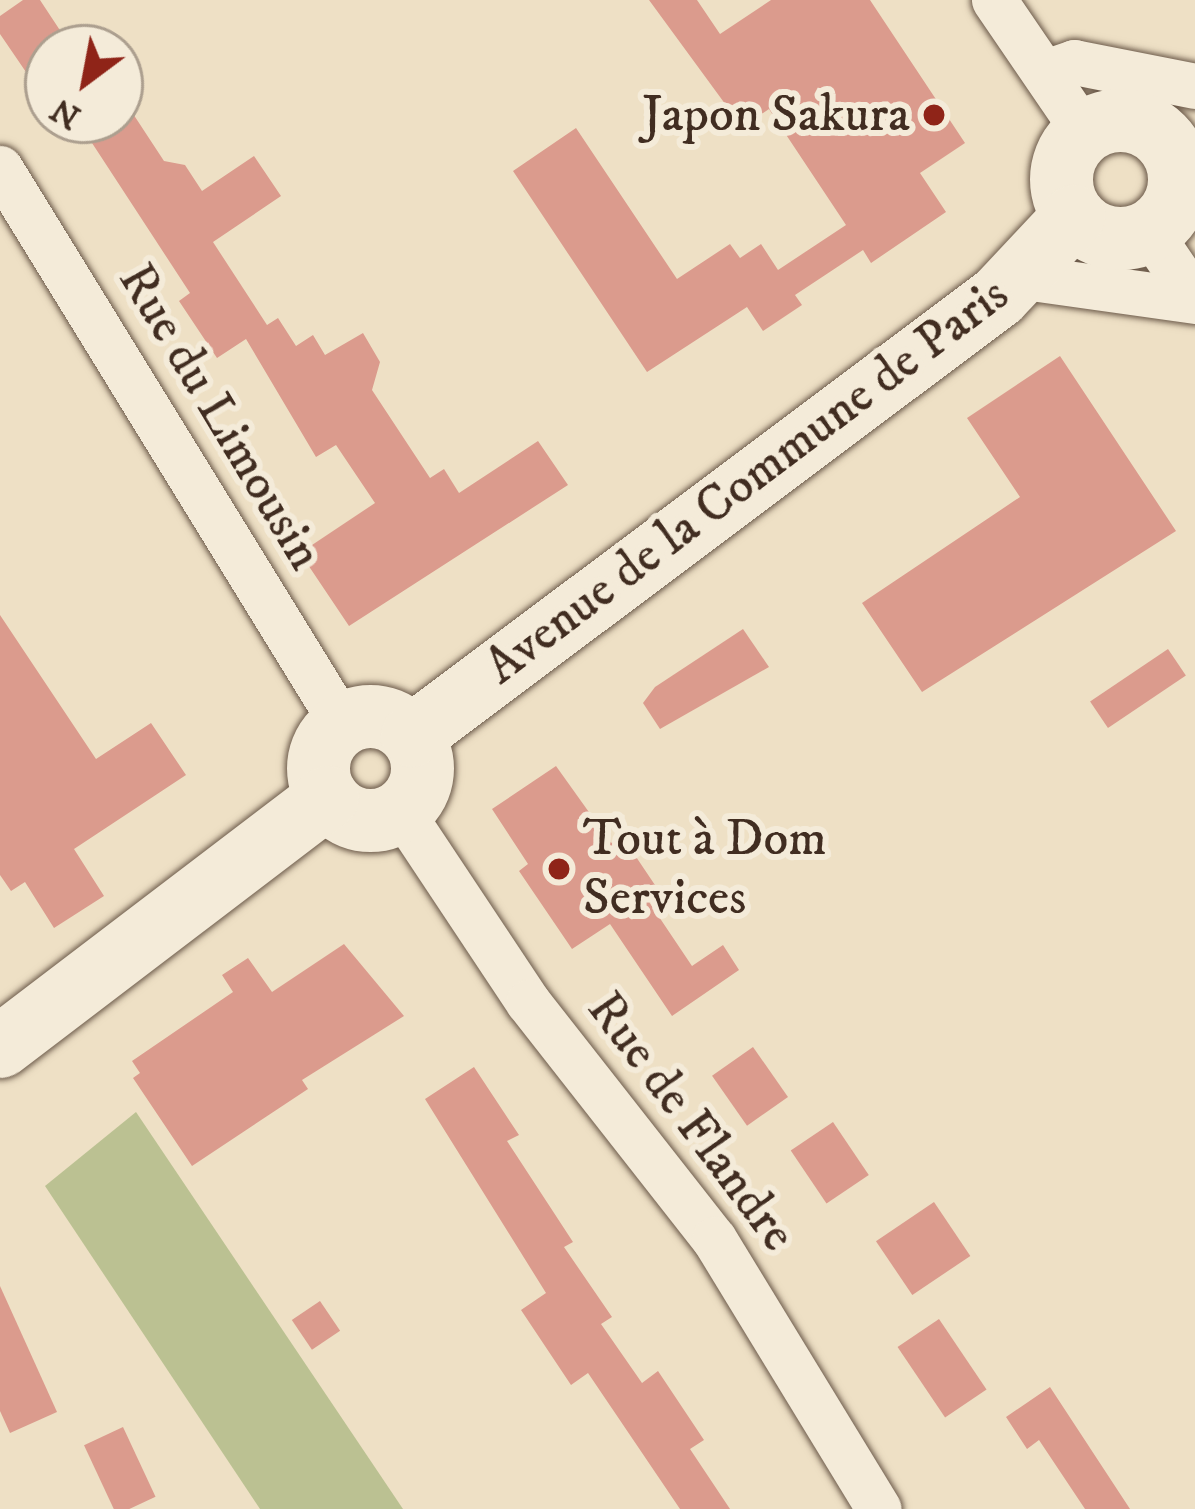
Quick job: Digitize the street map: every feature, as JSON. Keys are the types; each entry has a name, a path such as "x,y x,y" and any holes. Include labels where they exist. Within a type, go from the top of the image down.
{"street":[{"path":"994,0 1084,132"},
{"path":"1046,72 1074,62 1195,86"},
{"path":"1127,120 1181,129 1179,191 1149,231 1108,237 1073,216 1061,172 1084,132 1127,120"},
{"name":"Rue du Limousin","path":"0,168 342,724"},
{"name":"Avenue de la Commune de Paris","path":"412,735 844,416 1017,276 1073,216"},
{"path":"1149,231 1195,300"},
{"path":"1017,276 1195,300"},
{"path":"386,718 412,735 423,766 401,811 352,818 327,797 319,757 342,724 386,718"},
{"path":"0,1046 327,797"},
{"name":"Rue de Flandre","path":"401,811 528,1002 714,1239 879,1509"}],"green space":[{"path":"136,1112 403,1509 260,1509 45,1186"}],"building":[{"path":"23,0 40,0 56,24 24,24 24,69 0,34 0,16"},
{"path":"649,0 697,0 720,34 771,0 870,0 965,143 920,173 946,212 871,263 863,250 795,295 802,305 763,331 747,307 647,372 513,171 576,128 677,279 730,244 740,258 761,244 778,270 846,225 769,109 742,127"},
{"path":"144,131 164,161 185,165 202,191 254,156 281,196 213,242 267,325 278,318 296,346 313,335 325,355 363,333 380,362 372,390 430,478 444,469 459,493 538,441 568,485 349,626 300,553 375,503 336,445 316,457 246,339 217,358 179,301 190,293 93,144 144,144"},
{"path":"1060,356 1176,531 922,692 862,603 1020,497 967,418"},
{"path":"0,615 96,759 151,723 186,775 74,849 104,896 54,928 25,882 11,891 0,875"},
{"path":"743,629 769,667 660,729 643,703 655,687"},
{"path":"1168,649 1186,676 1108,728 1090,702"},
{"path":"556,766 611,843 622,836 659,891 647,899 692,966 723,945 739,970 672,1016 610,924 572,949 519,871 528,864 492,809"},
{"path":"344,944 404,1016 302,1080 308,1089 192,1166 133,1078 140,1073 132,1061 233,992 222,975 248,958 272,992"},
{"path":"753,1047 788,1097 747,1126 712,1076"},
{"path":"474,1067 519,1135 507,1141 573,1242 564,1247 612,1317 601,1324 642,1383 658,1371 704,1440 690,1449 730,1509 680,1509 588,1373 571,1385 521,1310 546,1293 425,1099"},
{"path":"833,1122 869,1175 827,1204 791,1151"},
{"path":"934,1202 970,1256 912,1295 876,1241"},
{"path":"0,1286 57,1412 10,1433 0,1411"},
{"path":"320,1301 340,1331 312,1350 292,1320"},
{"path":"939,1319 987,1389 945,1417 898,1347"},
{"path":"1050,1387 1130,1509 1085,1509 1039,1440 1027,1449 1006,1417"},
{"path":"123,1427 156,1497 129,1509 114,1509 84,1445"}],"place":[{"name":"Japon Sakura","path":"934,115"},
{"name":"Tout à Dom Services","path":"559,869"}]}
